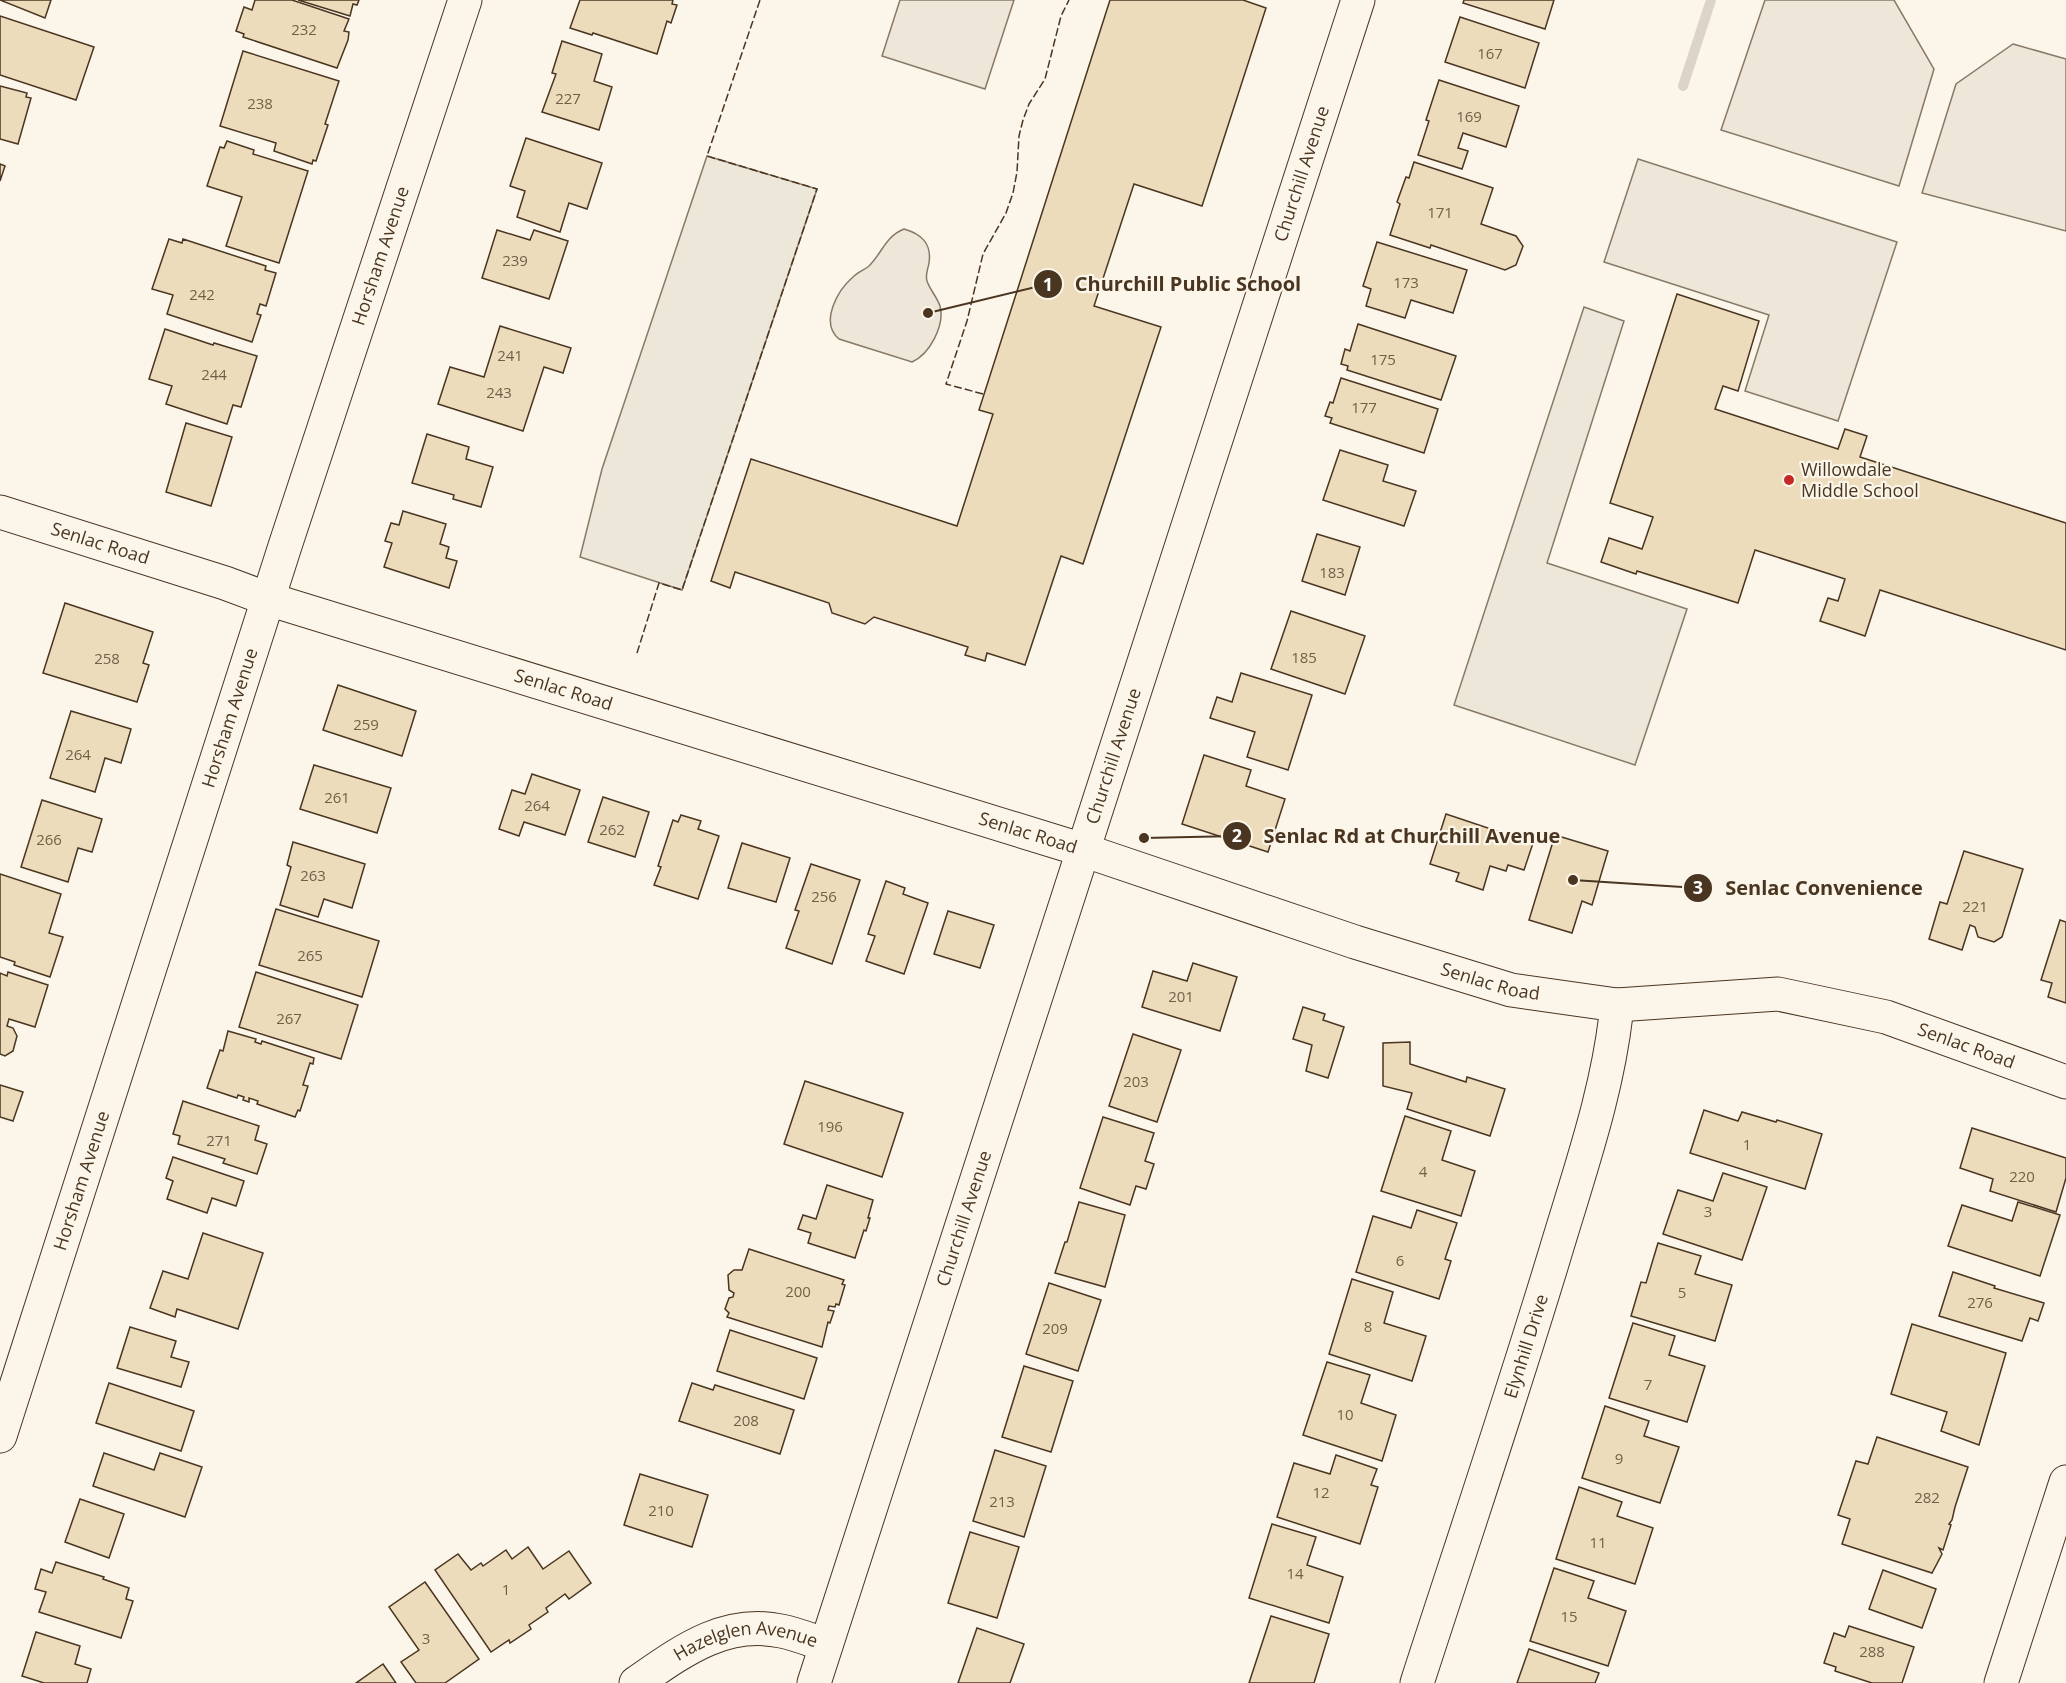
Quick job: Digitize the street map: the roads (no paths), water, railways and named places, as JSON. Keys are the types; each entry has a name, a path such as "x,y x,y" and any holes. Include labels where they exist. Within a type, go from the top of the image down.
{"street":[{"name":"Horsham Avenue","path":"0,1436 268,599 465,0"},
{"name":"Churchill Avenue","path":"814,1683 1358,0"},
{"name":"Senlac Road","path":"0,512 225,583 268,599 1083,850 1355,942 1511,990 1617,1005 1778,994 1886,1017 2066,1082"},
{"name":"Elynhill Drive","path":"1417,1683 1537,1315 1600,1104 1614,1038 1617,1005"},
{"path":"2001,1683 2066,1482"},
{"name":"Hazelglen Avenue","path":"636,1683 701,1641 732,1630 746,1628 781,1631 826,1645"}],"waterway":[{"path":"1683,86 1711,0"}],"place":[{"name":"Churchill Public School","path":"928,313"},
{"name":"Willowdale Middle School","path":"1789,480"},
{"name":"Senlac Rd at Churchill Avenue","path":"1144,838"},
{"name":"Senlac Convenience","path":"1573,880"}]}
